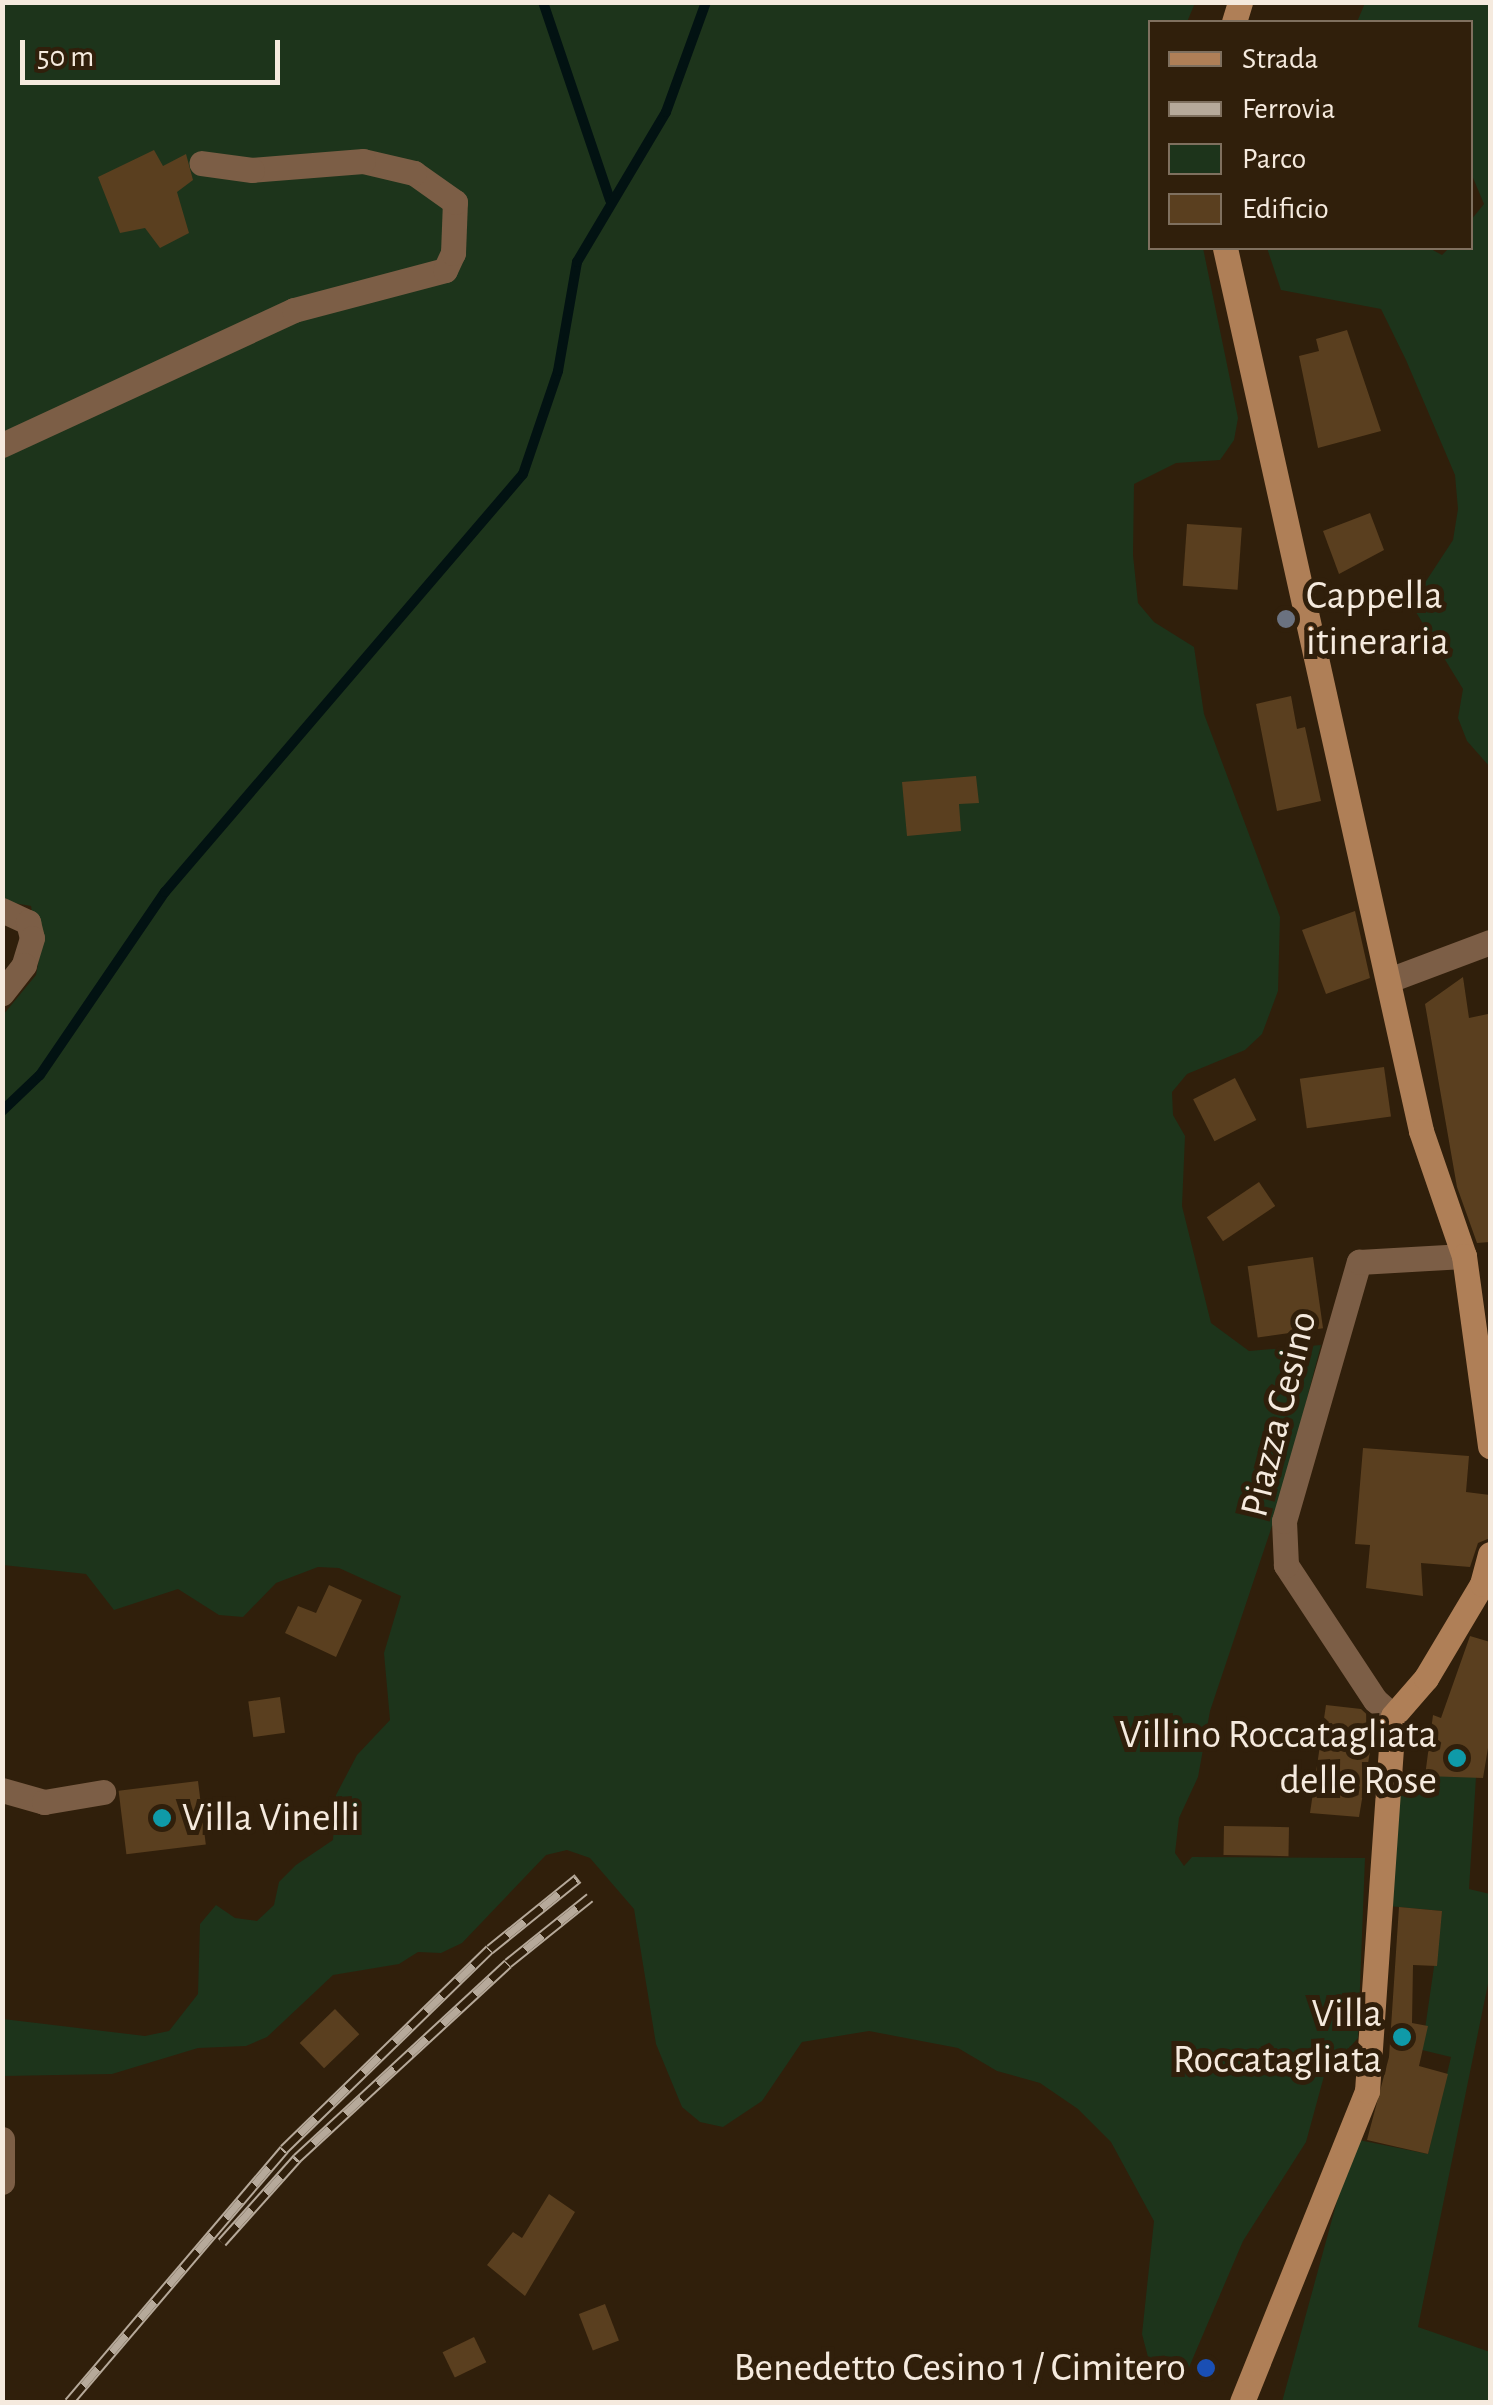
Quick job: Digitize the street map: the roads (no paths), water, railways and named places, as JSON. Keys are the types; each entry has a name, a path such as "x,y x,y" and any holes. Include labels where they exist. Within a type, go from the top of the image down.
{"street":[{"path":"2,446 294,310 445,270 453,253 455,202 414,173 363,161 252,170 201,162"},
{"path":"1224,250 1421,1130 1464,1256 1490,1446"},
{"path":"2,910 28,922 32,938 24,965 2,994"},
{"path":"1389,980 1490,942"},
{"name":"Piazza Cesino","path":"1394,1716 1375,1700 1286,1566 1284,1521 1359,1262 1464,1256"},
{"path":"1242,2402 1367,2091 1394,1716 1482,1584 1490,1554"},
{"path":"2,1790 44,1802 103,1792"},
{"path":"2,2139 2,2182"}],"waterway":[{"path":"543,2 610,200"},
{"path":"2,1111 40,1075 165,892 523,474 558,371 577,262 666,112 706,2"}],"railway":[{"path":"69,2402 284,2149 490,1949 578,1878"},
{"path":"222,2242 297,2158 508,1963 590,1897"}],"place":[{"name":"Cappella itineraria","path":"1286,619"},
{"name":"Villino Roccatagliata delle Rose","path":"1457,1758"},
{"name":"Villa Vinelli","path":"162,1818"},
{"name":"Villa Roccatagliata","path":"1402,2037"},
{"name":"Benedetto Cesino 1 / Cimitero","path":"1206,2368"}]}
